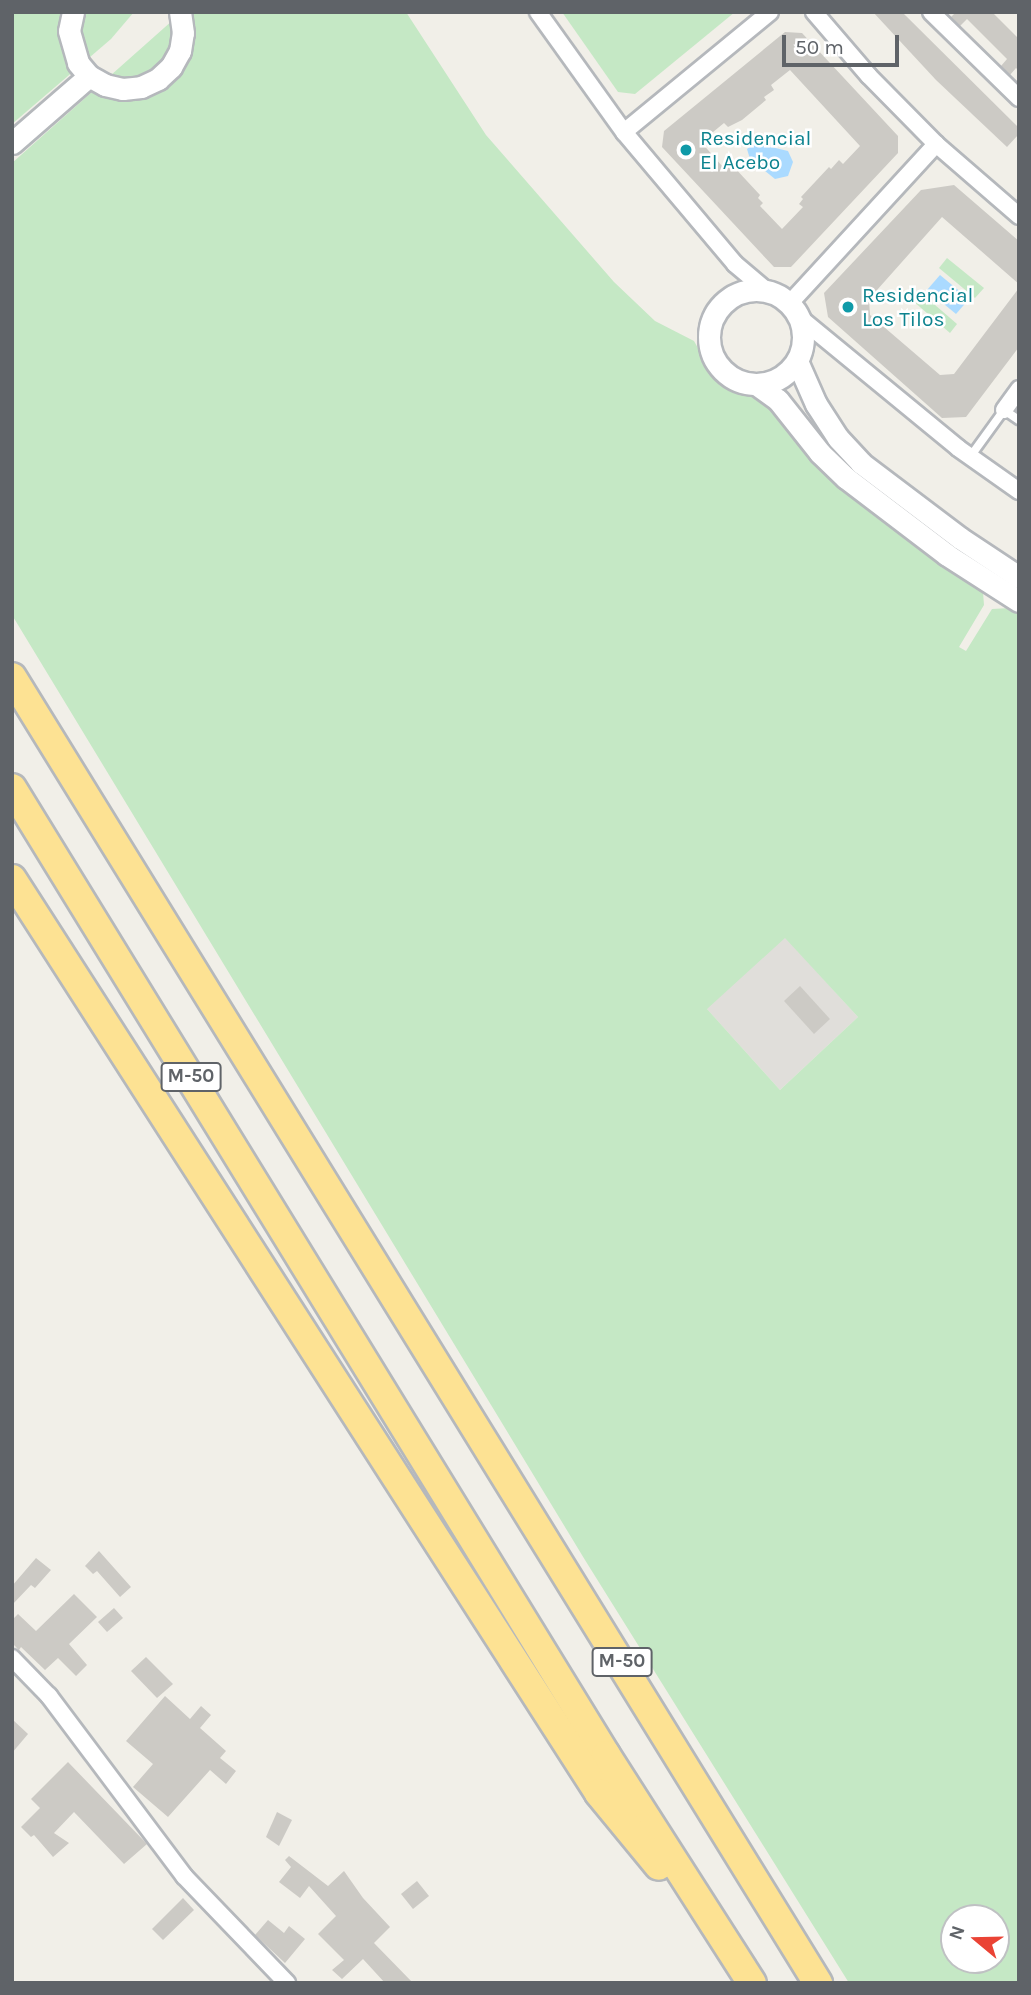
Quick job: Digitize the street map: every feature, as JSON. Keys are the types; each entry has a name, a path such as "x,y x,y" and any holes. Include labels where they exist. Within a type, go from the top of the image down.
{"highway":[{"name":"M-50","path":"12,677 818,1983"},
{"name":"M-50","path":"12,788 606,1755 747,1975"},
{"path":"12,879 599,1793 747,1975"}],"street":[{"path":"72,12 69,31 71,48 78,63 89,76 105,85 123,89 141,87 158,79 171,67 180,51 183,33 180,12"},
{"path":"538,12 624,132 735,264 795,310 970,457 1019,491"},
{"path":"624,132 770,12"},
{"path":"814,12 869,76 936,144 1019,216"},
{"path":"931,12 1019,98"},
{"path":"12,142 89,76"},
{"path":"795,310 936,144"},
{"path":"765,289 736,293 714,314 709,330 709,346 721,369 743,383 756,384 780,378 797,361 803,347 795,310"},
{"path":"797,361 816,404 838,438 861,463 960,538 1019,577"},
{"path":"756,384 778,400 820,453 846,478 947,555 1019,601"},
{"path":"1004,410 1019,389"},
{"path":"12,1658 49,1696 184,1876 287,1983"}],"lane":[{"path":"970,457 1004,410 1019,420"}],"shaded area":[{"path":"785,937 858,1017 780,1090 706,1008"}],"green space":[{"path":"12,12 134,12 111,39 12,124"},
{"path":"182,12 406,12 486,135 614,282 655,321 694,341 717,382 758,399 771,409 849,493 914,544 983,592 984,605 959,647 966,651 992,609 1010,608 1019,613 1019,1983 849,1983 585,1560 12,615 12,163","holes":["785,938 858,1017 780,1090 707,1009"]},
{"path":"562,12 735,12 635,94 618,92"},
{"path":"947,258 984,288 975,298 939,268"},
{"path":"920,292 957,324 950,333 913,301"}],"water":[{"path":"755,143 788,151 793,162 788,176 775,179 750,159 747,149"},
{"path":"940,275 969,299 956,314 927,290"}],"building":[{"path":"873,12 902,12 1019,128 1019,134 1007,147 936,80"},
{"path":"956,12 992,12 1019,39 1019,71 1016,68 1010,75 1001,66 1007,59 967,19 960,26 951,17"},
{"name":"Residencial El Acebo","path":"785,32 802,33 898,136 898,153 791,267 774,267 662,147 664,131","holes":["790,70 860,146 843,164 839,160 831,169 829,167 801,197 803,199 799,204 803,207 782,229 760,206 763,203 758,198 760,195 733,166 731,168 726,162 722,166 701,142 724,123 728,127 742,120 766,100 764,97 774,90 771,85"]},
{"name":"Residencial Los Tilos","path":"954,185 1019,241 1019,284 942,217 869,299 870,315 940,375 954,374 1019,288 1019,347 966,417 942,418 828,317 824,293 921,190"},
{"path":"800,986 830,1019 814,1034 784,1001"},
{"path":"99,1551 131,1587 120,1597 97,1571 93,1574 85,1566"},
{"path":"36,1558 51,1570 35,1588 31,1585 12,1605 12,1586"},
{"path":"74,1594 97,1617 69,1644 87,1665 76,1676 58,1658 45,1670 21,1647 19,1650 12,1643 12,1620 18,1614 36,1631"},
{"path":"114,1608 123,1618 107,1632 98,1622"},
{"path":"146,1657 173,1684 157,1698 131,1671"},
{"path":"165,1696 190,1719 201,1706 211,1715 200,1728 226,1751 220,1758 236,1771 226,1784 210,1770 168,1817 133,1787 153,1764 126,1741"},
{"path":"12,1719 28,1734 12,1753"},
{"path":"68,1762 147,1844 124,1864 74,1812 54,1833 69,1843 53,1857 34,1835 31,1837 21,1827 40,1808 31,1799"},
{"path":"277,1812 292,1820 279,1846 266,1837"},
{"path":"289,1856 328,1886 344,1871 363,1898 390,1927 374,1943 413,1983 385,1983 363,1959 342,1979 332,1970 344,1960 318,1934 336,1916 309,1886 300,1898 279,1882 291,1867 285,1860"},
{"path":"417,1881 429,1896 413,1909 401,1894"},
{"path":"183,1898 194,1910 163,1940 152,1929"},
{"path":"268,1920 284,1933 289,1926 305,1939 285,1963 255,1935"}],"place":[{"name":"Residencial El Acebo","path":"686,150"},
{"name":"Residencial Los Tilos","path":"848,307"}]}
